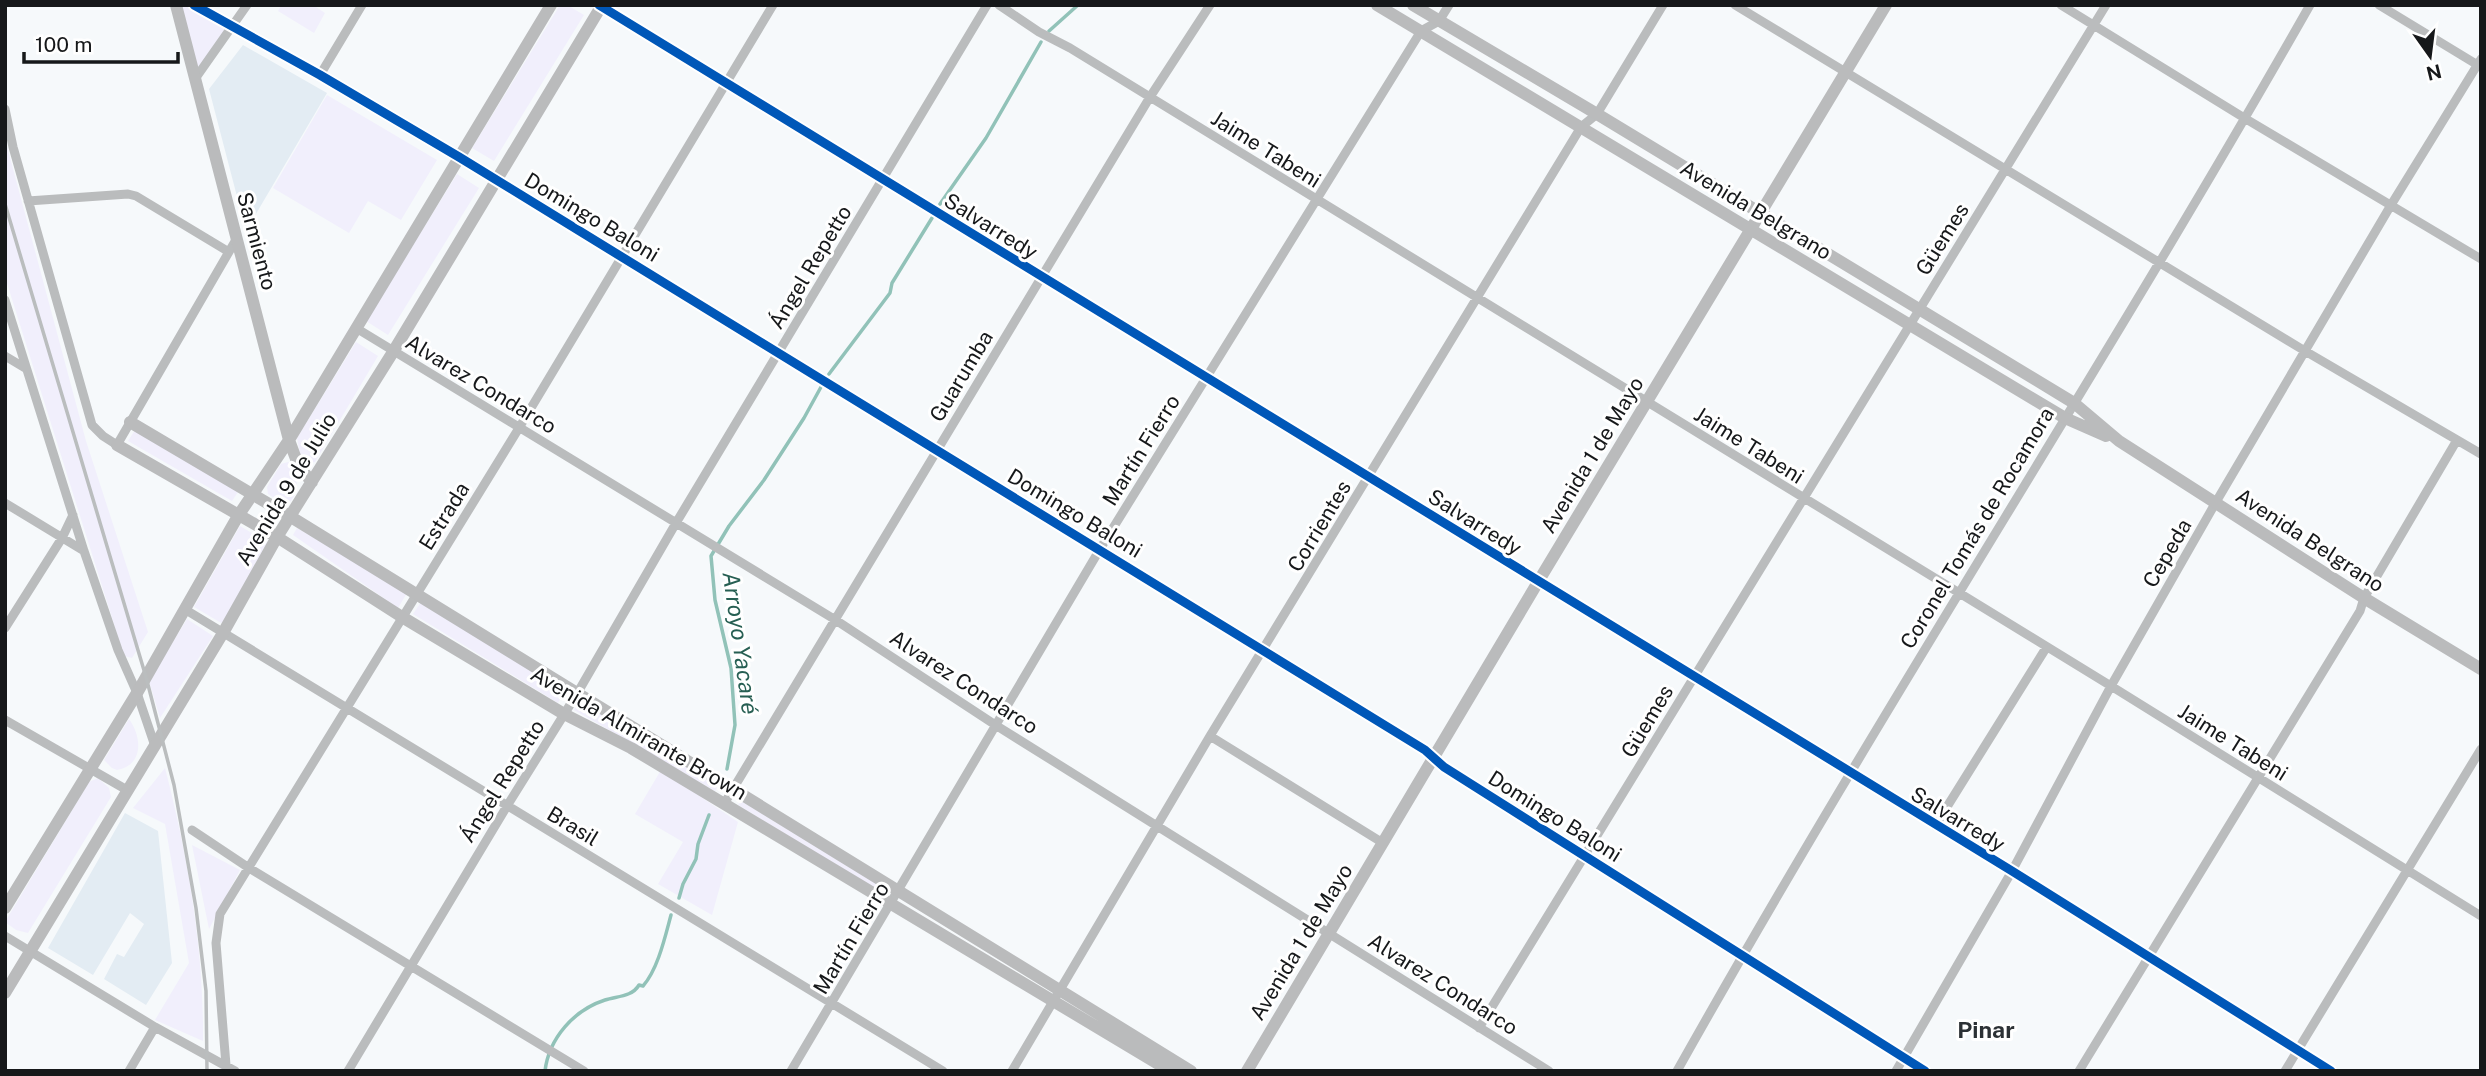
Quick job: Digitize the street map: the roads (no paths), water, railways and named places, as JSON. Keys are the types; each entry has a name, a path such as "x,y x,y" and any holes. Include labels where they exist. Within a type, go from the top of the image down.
{"main road":[{"name":"Sarmiento","path":"176,5 289,440 299,467 312,482"},
{"name":"Avenida 9 de Julio","path":"5,908 137,693 238,516 289,440 551,5"},
{"name":"Avenida Belgrano","path":"1377,5 2065,418 2119,441"},
{"name":"Avenida Belgrano","path":"1413,5 2074,403 2119,441 2364,598 2481,669"},
{"name":"Avenida 1 de Mayo","path":"1247,1071 1886,5"},
{"name":"Avenida 9 de Julio","path":"5,993 223,633 277,537 393,352 601,6"},
{"name":"Avenida Almirante Brown","path":"130,422 578,692 898,892 1170,1071"},
{"name":"Avenida Almirante Brown","path":"117,445 277,537 402,617 564,714 631,748 891,904 1191,1071"}],"street":[{"name":"Domingo Baloni","path":"194,5 459,157 1100,549 1425,750 1444,767 1926,1071"},
{"path":"195,79 247,5"},
{"path":"320,75 362,5"},
{"name":"Estrada","path":"226,1065 217,928 220,914 519,428 773,5"},
{"name":"Ángel Repetto","path":"348,1071 578,692 676,523 987,5"},
{"name":"Jaime Tabeni","path":"999,5 2111,686 2481,916"},
{"name":"Guarumba","path":"724,804 1150,97 1210,5"},
{"path":"1420,31 1439,21 1449,5"},
{"name":"Corrientes","path":"1012,1071 1210,736 1476,298 1581,127 1597,114 1663,5"},
{"path":"1735,5 2305,351 2481,454"},
{"path":"2061,5 2481,259"},
{"name":"Güemes","path":"1479,1028 2106,5"},
{"name":"Coronel Tomás de Rocamora","path":"1677,1071 1849,774 2246,119 2310,5"},
{"path":"2379,5 2480,64"},
{"name":"Salvarredy","path":"601,6 1849,774 2012,871 2331,1071"},
{"name":"Martín Fierro","path":"791,1071 1100,549 1420,31"},
{"name":"Cepeda","path":"1896,1071 2012,871 2111,686 2216,502 2391,205 2480,64"},
{"path":"5,109 28,201 128,194 136,196 229,251"},
{"name":"Avenida Almirante Brown","path":"28,201 92,425 117,445"},
{"path":"117,445 237,238"},
{"path":"5,300 84,551 155,746"},
{"name":"Alvarez Condarco","path":"356,328 834,619 997,726 1158,824 1549,1071"},
{"path":"5,356 25,368"},
{"path":"2079,1071 2360,611 2364,598 2457,440"},
{"path":"5,503 84,551"},
{"path":"5,628 62,538 73,515"},
{"name":"Brasil","path":"186,610 943,1071"},
{"path":"1935,826 2046,648"},
{"path":"5,720 127,790"},
{"path":"1210,736 1382,843"},
{"path":"2284,1071 2481,749"},
{"path":"192,830 584,1071"},
{"path":"5,936 155,1027 235,1071"},
{"path":"129,1071 155,1027"}],"waterway":[{"name":"Arroyo Yacaré","path":"1049,31 1078,5"},
{"name":"Arroyo Yacaré","path":"940,204 986,138 1041,42"},
{"name":"Arroyo Yacaré","path":"829,374 890,293 892,283 932,218"},
{"name":"Arroyo Yacaré","path":"727,769 735,725 731,668 715,600 711,556 729,526 764,480 821,387"},
{"name":"Arroyo Yacaré","path":"679,898 696,859 698,844 709,815"},
{"name":"Arroyo Yacaré","path":"545,1071 552,1047 573,1018 594,1005 628,994 639,985 643,986 657,962 671,915"}],"railway":[{"path":"5,204 146,677 174,785 196,908 206,991 207,1071"}],"district":[{"name":"Pinar","path":"1986,1029"}]}
